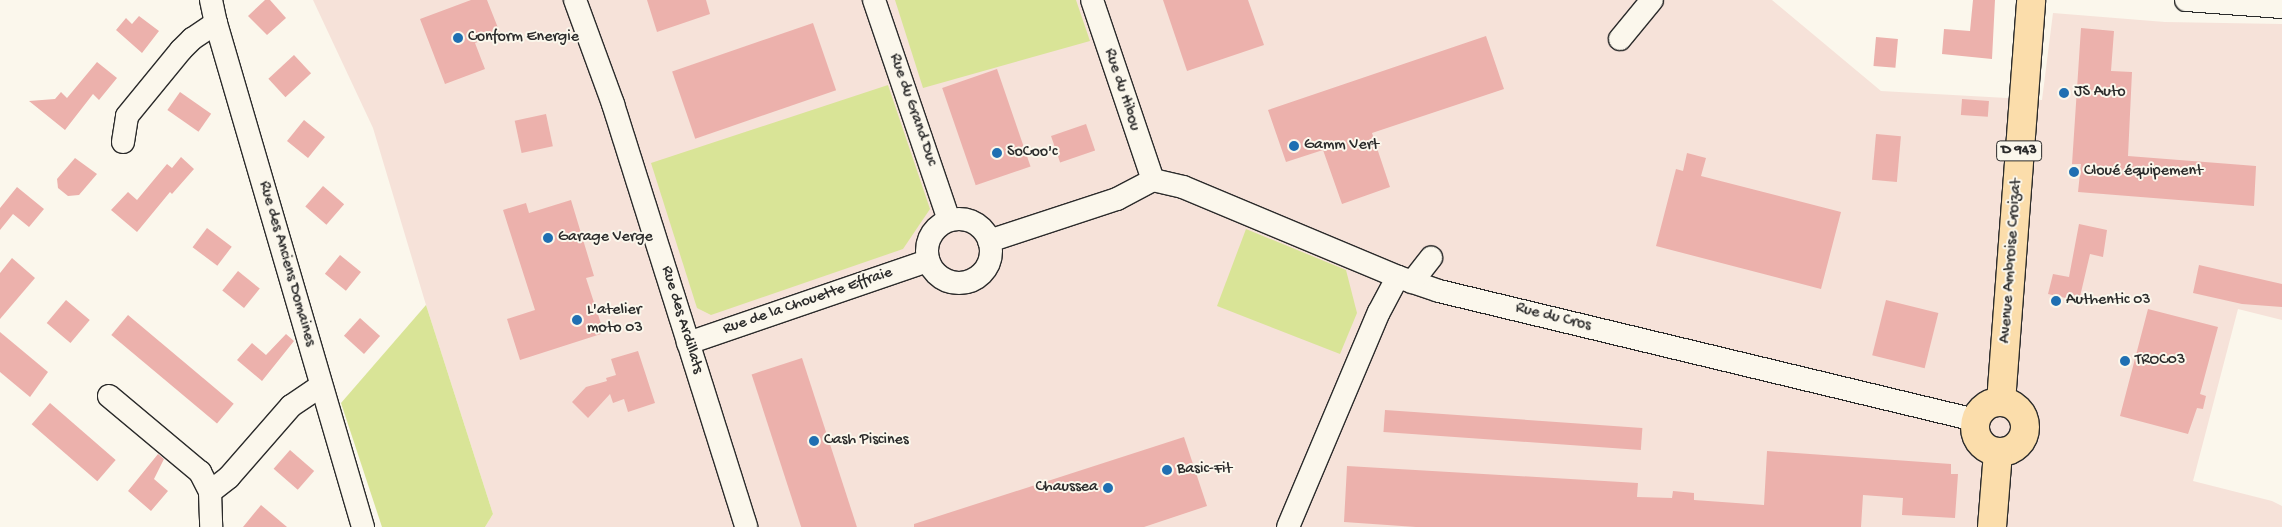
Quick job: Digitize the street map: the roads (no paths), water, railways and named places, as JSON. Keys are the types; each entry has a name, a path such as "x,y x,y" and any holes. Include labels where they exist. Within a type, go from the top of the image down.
{"main road":[{"name":"Avenue Ambroise Croizat","path":"2001,402 2031,0"},
{"path":"2001,402 2009,403 2022,414 2025,430 2023,437 2013,449 1998,452 1990,450 1979,441 1976,435 1975,420 1985,406 2001,402"},
{"path":"1992,527 1998,452"}],"street":[{"name":"Rue des Anciens Domaines","path":"211,0 216,23 363,527"},
{"name":"Rue des Ardillats","path":"575,0 614,104 746,527"},
{"name":"Rue du Grand Duc","path":"874,0 949,220"},
{"name":"Rue du Hibou","path":"1092,0 1153,180"},
{"path":"1620,39 1652,0"},
{"path":"2186,0 2282,7"},
{"path":"123,142 127,116 181,50 192,39 216,23"},
{"path":"989,242 1117,199 1153,180"},
{"name":"Rue du Cros","path":"1153,180 1183,187 1405,280 1439,291 1975,420"},
{"path":"959,219 978,225 989,242 989,261 985,270 969,282 949,282 932,270 928,261 928,241 936,228 949,220 959,219"},
{"path":"1288,527 1378,312 1405,280 1431,258"},
{"name":"Rue de la Chouette Effraie","path":"688,343 928,261"},
{"path":"210,492 229,477 291,406 303,396 321,386"},
{"path":"109,396 200,472 210,492 211,527"}],"place":[{"name":"Conform Energie","path":"458,38"},
{"name":"JS Auto","path":"2064,93"},
{"name":"Gamm Vert","path":"1294,146"},
{"name":"SoCoo'c","path":"997,153"},
{"name":"Cloué équipement","path":"2074,172"},
{"name":"Garage Verge","path":"548,238"},
{"name":"Authentic 03","path":"2056,301"},
{"name":"L'atelier moto 03","path":"577,320"},
{"name":"TROC03","path":"2125,361"},
{"name":"Cash Piscines","path":"814,441"},
{"name":"Basic-Fit","path":"1167,470"},
{"name":"Chaussea","path":"1108,488"}]}
